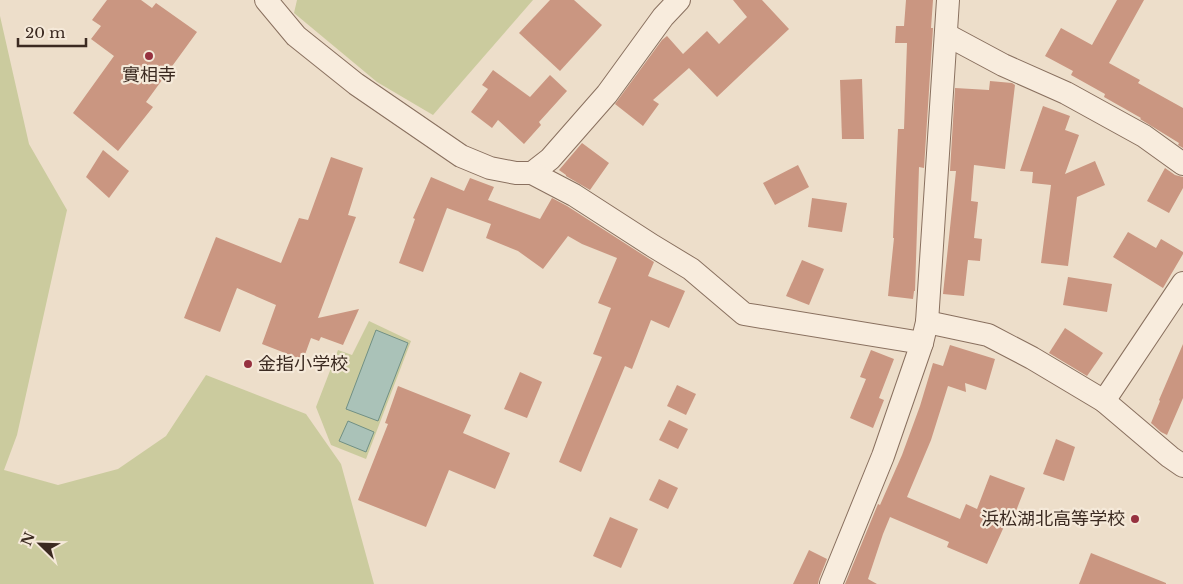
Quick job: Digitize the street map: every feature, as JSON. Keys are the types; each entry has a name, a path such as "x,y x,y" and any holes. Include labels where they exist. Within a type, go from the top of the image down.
{"street":[{"path":"266,0 296,36 356,84 461,156 490,168 516,174 532,173 574,195 692,269 744,314 924,333 988,335 1032,358 1104,401 1183,466"},
{"path":"532,173 550,160 607,94 662,18 679,0"},
{"path":"831,584 883,456 924,333 947,35 948,0"},
{"path":"947,35 1003,65 1066,93 1144,136 1183,164"},
{"path":"1104,401 1183,283"}],"green space":[{"path":"297,0 533,0 433,115 377,82 294,13"},
{"path":"0,16 29,144 67,210 17,435 4,470 58,485 118,469 166,436 206,375 306,414 341,464 374,584 0,584"},
{"path":"369,321 411,341 366,459 331,445 316,407 338,350 352,355"}],"shaded area":[{"path":"376,330 408,343 378,421 346,409"},
{"path":"348,421 374,432 366,452 339,441"}],"building":[{"path":"107,0 141,0 152,8 156,3 197,32 146,102 153,107 118,151 73,113 114,56 91,39 101,26 92,20"},
{"path":"550,0 574,0 602,25 560,71 519,33"},
{"path":"733,0 762,0 789,29 717,97 689,68 653,100 659,104 643,126 615,104 662,40 667,36 683,54 707,31 719,44 747,17"},
{"path":"906,0 933,0 924,168 919,167 915,291 913,299 888,296 894,238 898,129 904,129 907,43 895,43 896,26 904,26"},
{"path":"1117,0 1144,0 1109,63 1140,80 1138,83 1183,108 1183,148 1178,145 1179,143 1141,118 1104,97 1105,94 1071,75 1073,71 1045,56 1061,28 1092,45"},
{"path":"493,70 530,97 550,75 567,91 539,122 541,125 524,144 498,120 492,128 471,112 488,89 482,85"},
{"path":"862,79 864,139 842,139 840,80"},
{"path":"990,81 1012,83 1015,85 1005,169 974,165 971,201 978,202 974,238 982,239 980,261 968,260 964,296 943,294 956,171 950,171 955,88 989,90"},
{"path":"1043,106 1070,116 1065,130 1079,135 1065,174 1095,161 1105,185 1077,197 1068,266 1041,263 1051,185 1032,183 1033,172 1020,171"},
{"path":"582,143 609,163 590,190 559,170"},
{"path":"103,150 129,171 109,198 86,177"},
{"path":"331,157 363,168 348,215 356,217 318,318 359,309 343,345 321,337 319,341 311,338 303,360 262,344 276,305 237,288 220,332 184,318 216,237 281,263 299,218 308,220"},
{"path":"798,165 809,187 775,205 763,183"},
{"path":"1165,168 1175,175 1183,177 1183,188 1169,213 1147,201"},
{"path":"431,177 464,191 470,178 494,187 488,200 540,219 552,198 654,262 648,276 685,291 669,328 651,320 632,369 625,366 581,472 559,462 602,357 593,354 611,308 598,303 617,258 582,244 568,236 543,269 518,251 486,238 491,224 447,208 423,272 399,263 415,219 413,218"},
{"path":"812,198 847,203 842,232 808,227"},
{"path":"1128,232 1156,248 1161,239 1183,252 1163,288 1113,257"},
{"path":"802,260 824,269 809,305 786,296"},
{"path":"1068,277 1112,284 1107,312 1063,305"},
{"path":"1065,328 1103,353 1087,376 1049,353"},
{"path":"1183,344 1183,398 1167,435 1151,423"},
{"path":"950,345 995,359 986,390 965,383 966,392 948,386 931,440 907,497 960,519 966,504 977,509 990,475 1025,488 1016,511 1012,509 987,564 947,547 949,542 890,517 868,579 877,584 845,584 878,504 880,505 902,455 933,363 943,366"},
{"path":"871,350 894,359 879,398 884,400 873,428 850,418 866,379 860,377"},
{"path":"520,372 542,382 527,418 504,409"},
{"path":"677,385 696,394 686,415 667,406"},
{"path":"398,386 471,415 463,433 510,453 495,489 449,470 426,527 358,500 388,424 385,423"},
{"path":"669,420 688,429 678,449 659,440"},
{"path":"1056,439 1075,447 1064,481 1043,474"},
{"path":"659,479 678,488 668,509 649,500"},
{"path":"610,517 638,529 621,568 593,556"},
{"path":"809,550 827,559 818,584 793,584"},
{"path":"1091,553 1166,583 1166,584 1079,584"}],"place":[{"name":"實相寺","path":"149,56"},
{"name":"金指小学校","path":"248,364"},
{"name":"浜松湖北高等学校","path":"1135,519"}]}
